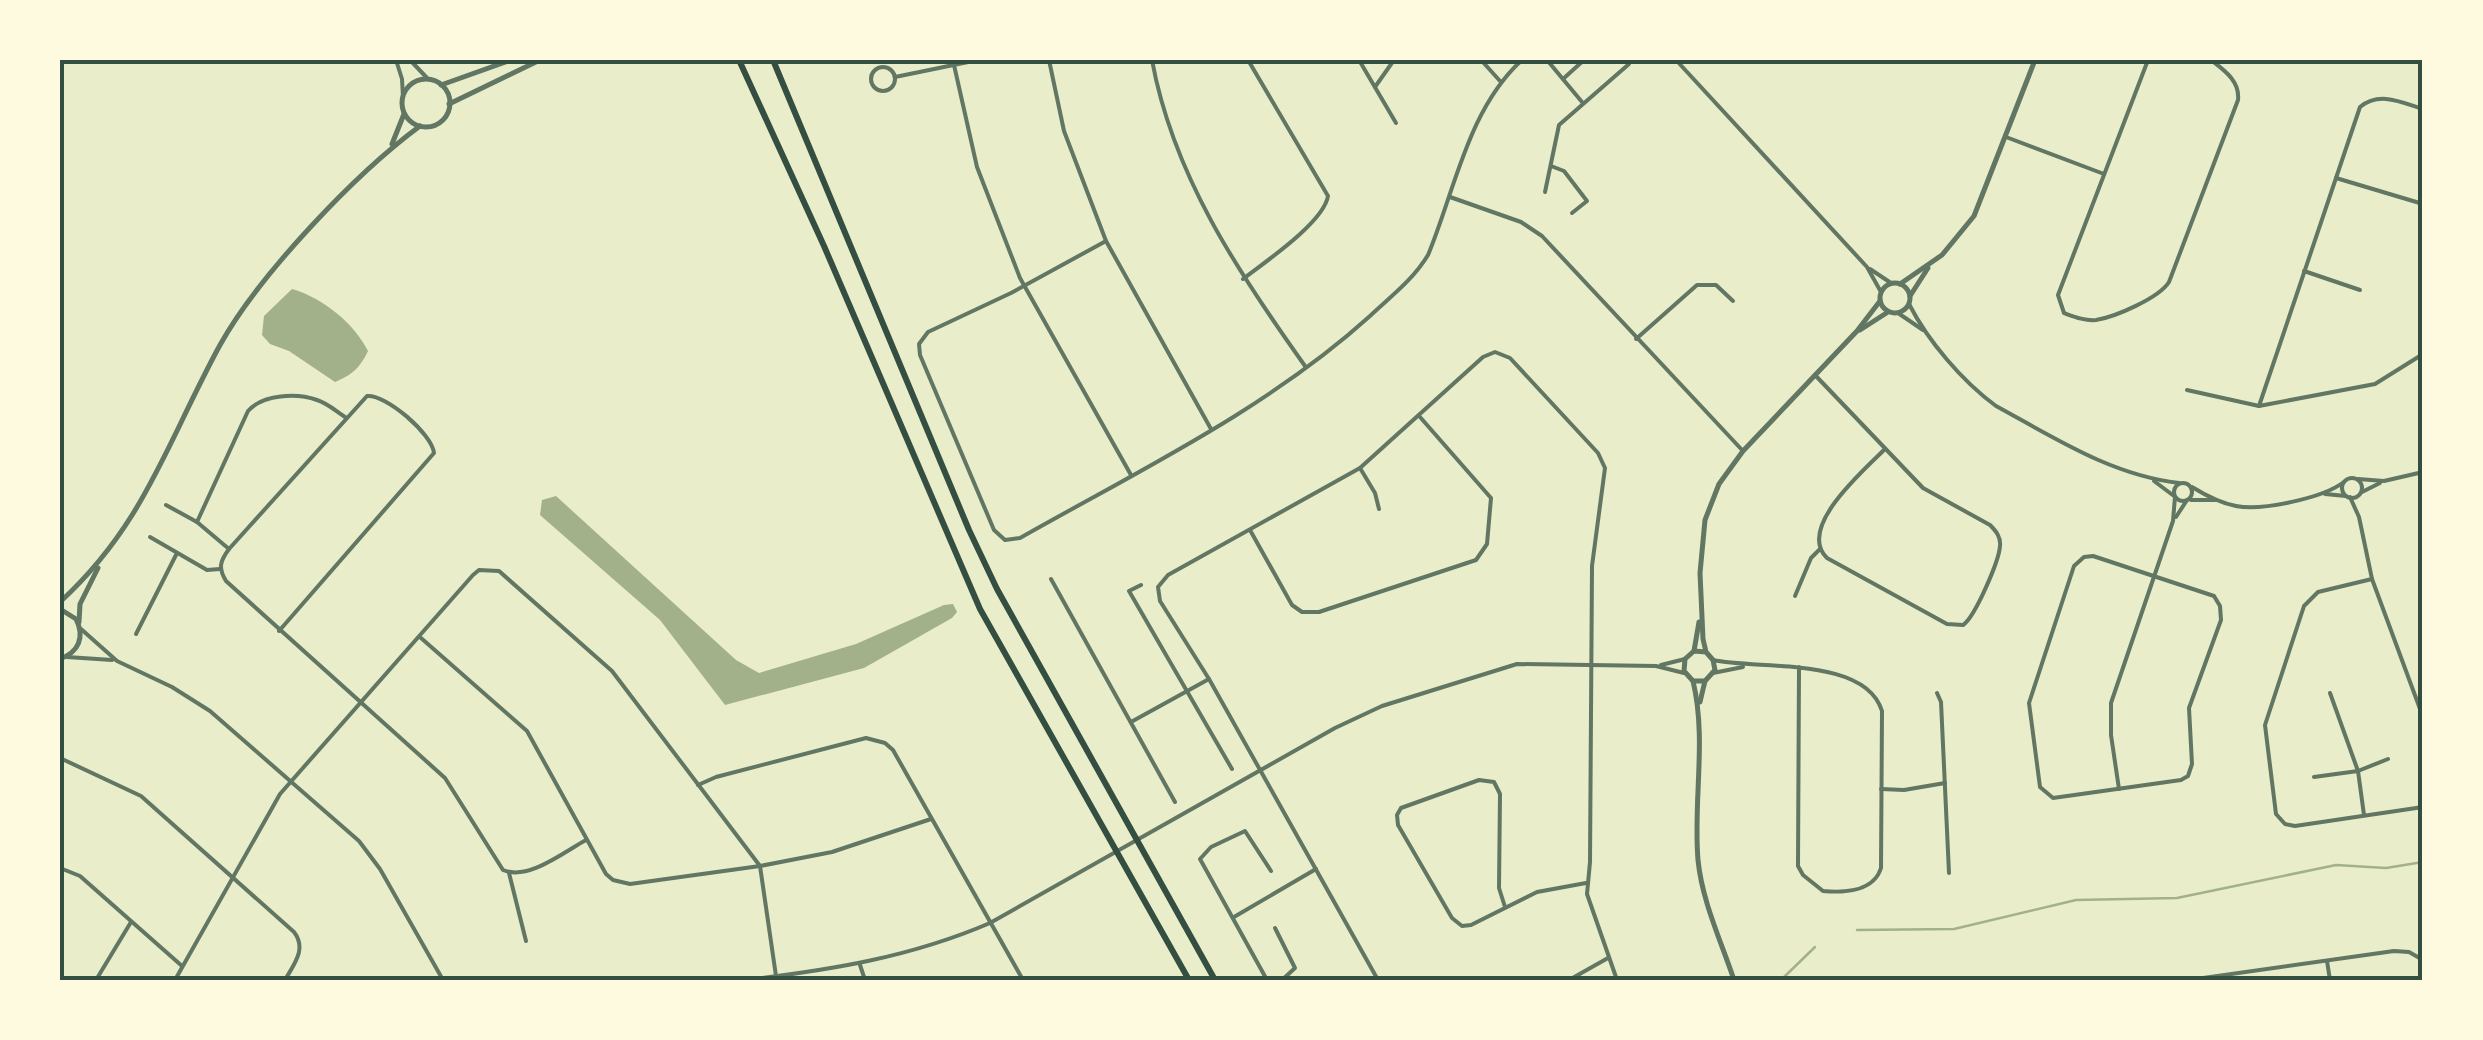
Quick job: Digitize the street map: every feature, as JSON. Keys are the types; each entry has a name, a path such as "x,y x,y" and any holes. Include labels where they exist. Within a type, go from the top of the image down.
{"main road":[{"path":"739,60 959,566 1189,980"},
{"path":"773,60 975,544 1024,642 1138,837 1215,980"}],"street":[{"path":"391,147 404,114 402,79 396,60"},
{"path":"117,661 60,605 102,560 138,510 221,343 242,312 328,210 391,147 420,126 438,124 446,116 450,104 441,85 428,79 410,60"},
{"path":"441,85 511,60"},
{"path":"450,104 540,60"},
{"path":"895,77 978,60"},
{"path":"1048,60 1064,131 1106,240 1212,429"},
{"path":"1152,60 1160,103 1196,195 1243,279 1306,367"},
{"path":"1243,279 1323,211 1328,196 1248,60"},
{"path":"1358,60 1396,123"},
{"path":"1374,87 1394,60"},
{"path":"1481,60 1500,80"},
{"path":"1106,240 1024,286 928,332 919,344 920,356 994,530 1004,540 1020,538 1236,416 1338,344 1413,276 1428,255 1485,104 1500,80 1522,60"},
{"path":"1546,60 1584,104"},
{"path":"1563,79 1584,60"},
{"path":"1676,60 1866,267 1881,292 1880,301 1858,331 1742,450 1719,484 1705,520 1694,652"},
{"path":"1866,267 1891,283 1900,284 1930,265 1957,239 1974,216 2035,60"},
{"path":"2148,60 2058,296 2064,312 2090,320 2151,298 2169,282 2238,100 2233,80 2211,60"},
{"path":"1545,192 1560,125 1629,64"},
{"path":"954,65 977,167 1024,286 1131,475"},
{"path":"881,68 888,68 895,77 888,90 877,89 872,83 872,75 881,68"},
{"path":"402,97 412,84 428,79"},
{"path":"2259,406 2360,107 2366,101 2387,98 2423,109"},
{"path":"404,114 420,126"},
{"path":"2006,137 2104,174"},
{"path":"1550,166 1564,171 1588,201 1572,213"},
{"path":"2336,178 2423,204"},
{"path":"1450,197 1535,230 1742,450"},
{"path":"1930,265 1909,304 1927,333 1980,394 2103,464 2152,480 2186,482 2216,500"},
{"path":"2304,271 2360,290"},
{"path":"1881,292 1891,283"},
{"path":"1900,284 1910,296"},
{"path":"1636,338 1697,285 1716,285 1733,302"},
{"path":"1880,301 1888,312 1927,333"},
{"path":"1898,314 1909,304"},
{"path":"1858,331 1888,312"},
{"path":"1378,980 1160,601 1158,587 1168,576 1360,468 1486,354 1499,352 1510,358 1601,458 1605,474 1592,566 1590,862 1586,883 1616,980"},
{"path":"2187,390 2259,406 2375,384 2423,354"},
{"path":"1815,375 1923,488 1990,525 1998,534 1999,550 1972,617 1963,625 1948,624 1827,558 1820,549 1820,536 1833,502 1885,449"},
{"path":"220,569 229,549 367,396 384,398 430,440 434,453 278,630"},
{"path":"197,522 248,411 258,402 314,399 345,417"},
{"path":"1250,530 1292,604 1308,613 1476,560 1487,544 1491,498 1420,417"},
{"path":"1360,468 1375,493 1379,509"},
{"path":"2320,494 2348,497 2384,481 2423,472"},
{"path":"2152,480 2187,500 2216,500 2254,507 2320,494 2351,478 2384,481"},
{"path":"2358,479 2359,517 2372,580 2423,717"},
{"path":"2344,482 2342,488 2359,517"},
{"path":"2119,789 2111,736 2111,703 2173,521 2174,488 2180,483"},
{"path":"2173,521 2192,487"},
{"path":"166,506 197,522 229,549"},
{"path":"150,538 207,570 220,569"},
{"path":"1795,596 1811,558 1820,549"},
{"path":"136,634 178,552"},
{"path":"2084,557 2097,557 2155,577 2214,596 2220,606 2220,620 2189,708 2190,772 2181,780 2057,798 2045,794 2039,783 2029,703 2077,562 2084,557"},
{"path":"62,659 78,647 80,604 102,560"},
{"path":"220,569 226,581 278,630 456,790 497,864 509,874 526,942"},
{"path":"175,980 273,804 479,570 499,571 612,671 760,866 776,976"},
{"path":"1051,579 1175,802"},
{"path":"2372,580 2318,592 2308,599 2265,726 2276,814 2281,821 2294,826 2423,807"},
{"path":"1141,585 1129,591 1232,770"},
{"path":"1700,614 1706,652 1714,660 1752,666 1799,667 1834,672 1878,700 1882,716 1878,876 1865,887 1831,892 1820,889 1803,875 1797,860 1799,667"},
{"path":"419,636 527,731 586,840 613,880 630,884 760,866 832,852 931,819"},
{"path":"1656,666 1685,659 1694,652 1706,652"},
{"path":"62,659 89,656 117,661 172,687 210,711 366,848 442,978 434,980"},
{"path":"1685,659 1685,673"},
{"path":"1714,660 1714,673"},
{"path":"745,980 860,964 922,950 990,922 1366,712 1500,668 1524,664 1656,666 1705,681"},
{"path":"1698,710 1705,681 1714,673 1752,666"},
{"path":"1131,722 1208,679"},
{"path":"1693,680 1698,710 1698,863 1734,980"},
{"path":"1938,693 1949,873"},
{"path":"2330,694 2358,771 2364,815"},
{"path":"698,785 866,738 875,739 893,750 1023,980"},
{"path":"60,758 141,796 299,938 299,953 285,980"},
{"path":"2314,777 2358,771 2388,759"},
{"path":"1505,907 1499,888 1500,794 1494,782 1480,780 1401,808 1398,824 1455,922 1462,926 1471,925 1537,892 1586,883"},
{"path":"1881,788 1904,790 1945,783"},
{"path":"1267,980 1203,868 1201,856 1245,830 1272,871"},
{"path":"509,874 529,870 586,840"},
{"path":"60,868 80,876 182,966"},
{"path":"1232,918 1316,869"},
{"path":"96,980 132,922"},
{"path":"1274,928 1295,968 1282,980"},
{"path":"2189,980 2402,951 2423,960"},
{"path":"1569,980 1608,958"},
{"path":"2327,960 2330,980"},
{"path":"860,964 864,980"}],"shaded area":[{"path":"292,289 326,305 362,341 368,351 351,374 335,382 289,351 270,344 262,335 264,316"},
{"path":"556,496 736,660 759,673 856,644 944,605 953,604 957,612 864,668 725,705 660,620 540,515 542,500"}],"waterway":[{"path":"1857,930 1954,929 2076,900 2177,898 2336,865 2386,868 2423,862"},
{"path":"1781,980 1815,947"}]}
